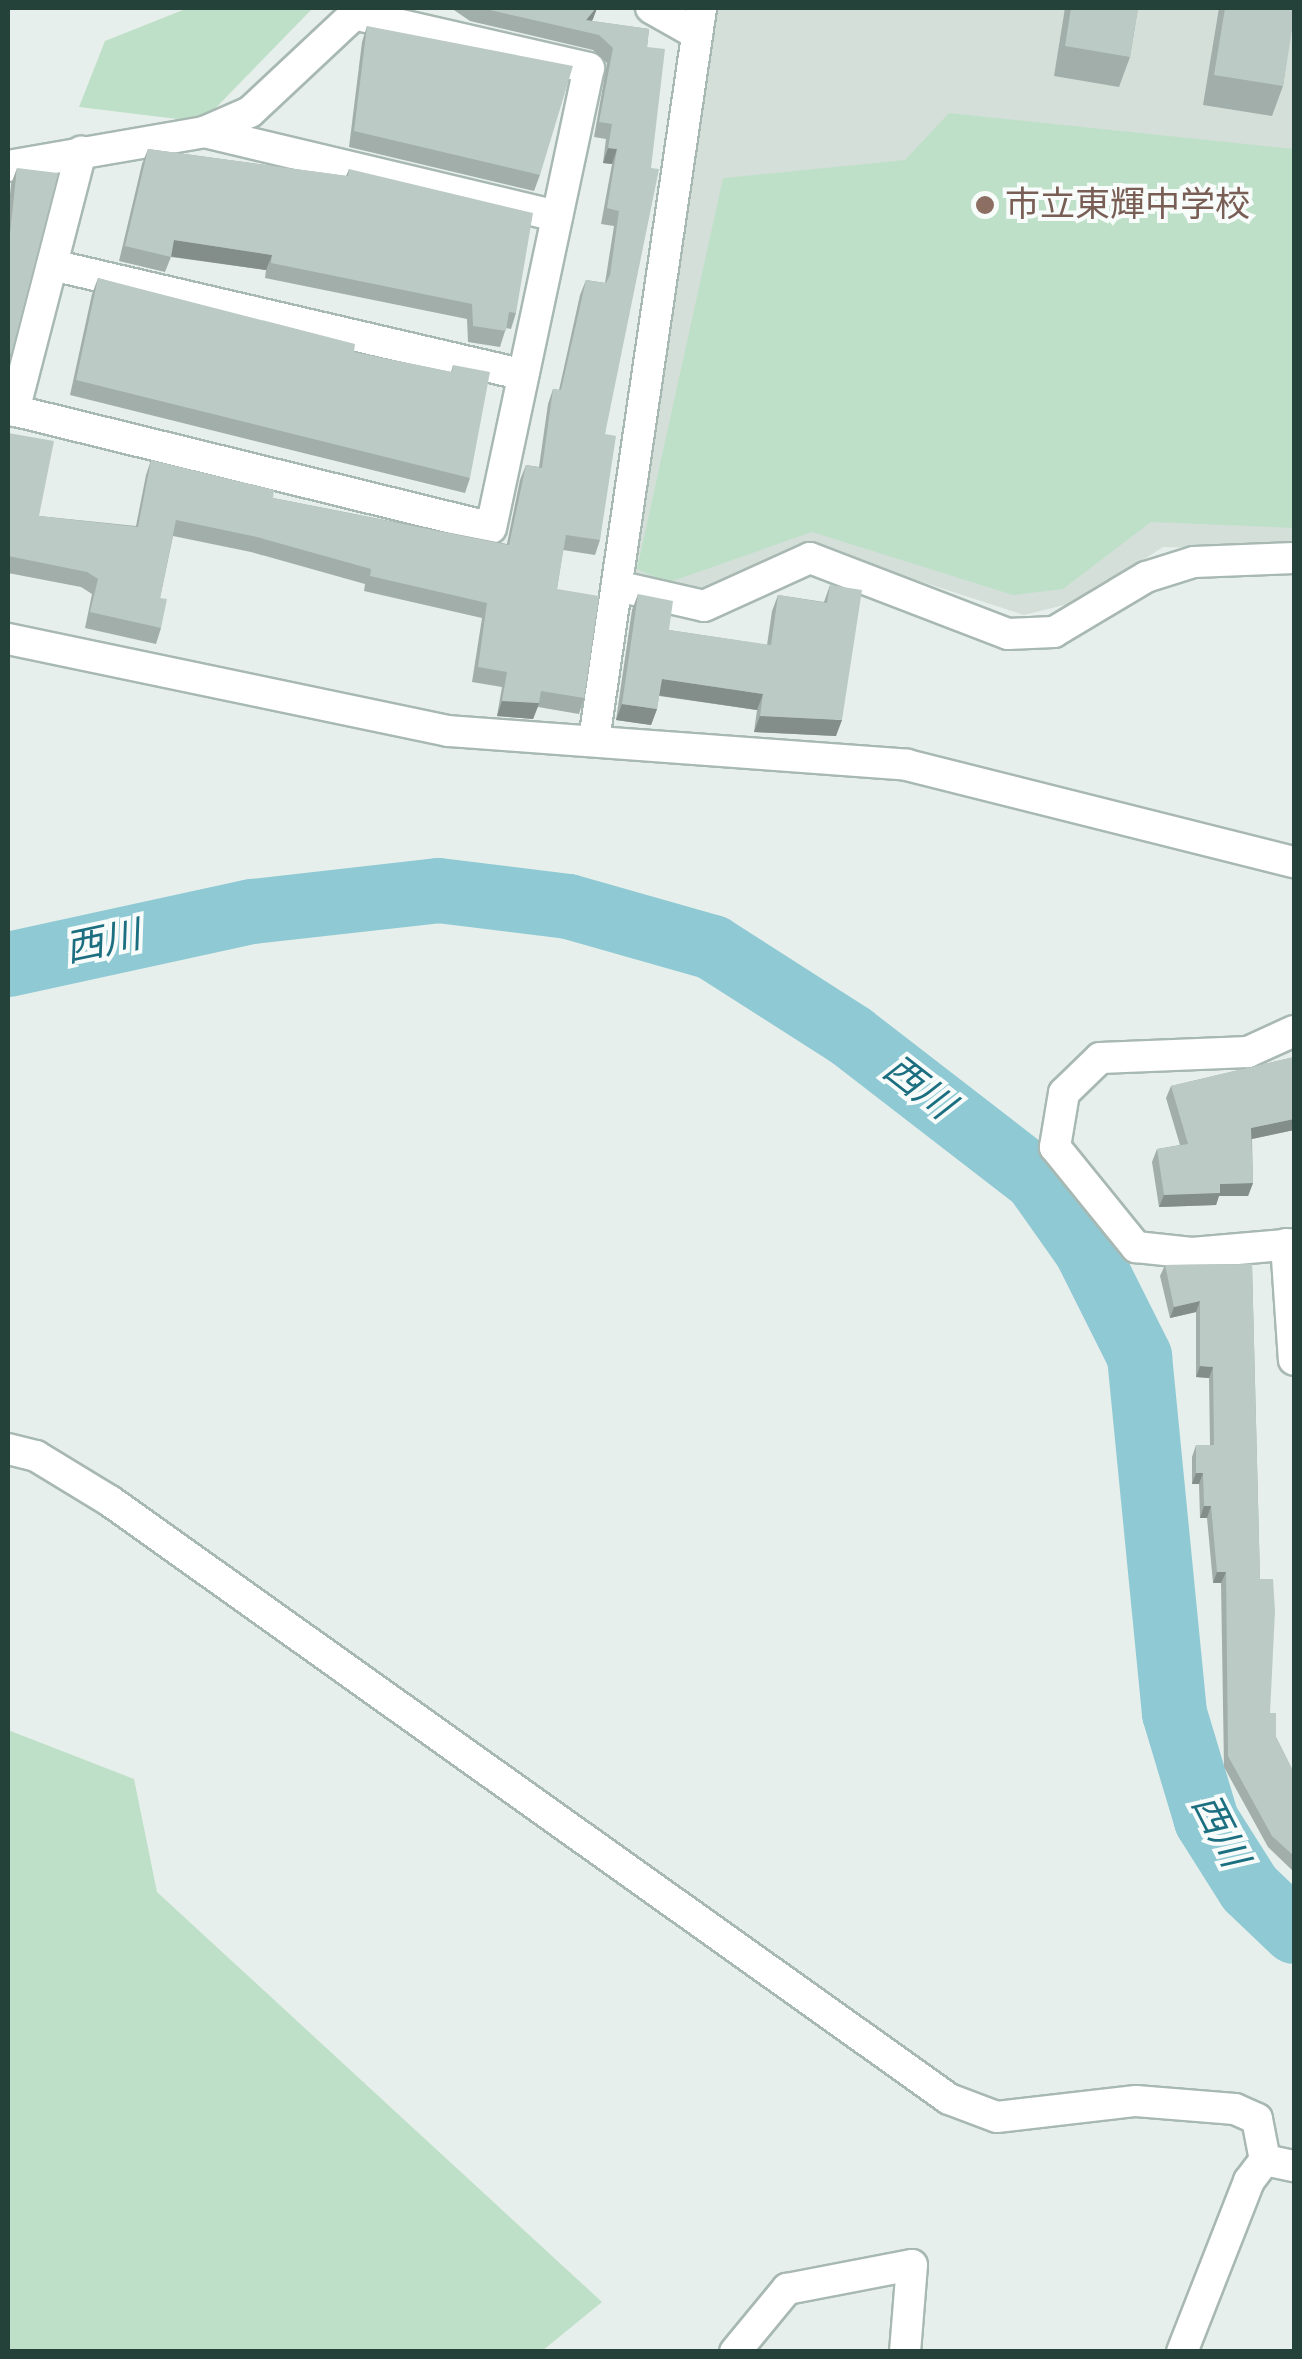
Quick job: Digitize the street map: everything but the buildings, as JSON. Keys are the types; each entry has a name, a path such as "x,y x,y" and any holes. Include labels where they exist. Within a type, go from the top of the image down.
{"street":[{"path":"594,740 700,21 651,8"},
{"path":"8,166 81,152 204,132 250,112 357,11 588,68 490,528 11,410 81,152"},
{"path":"204,132 557,216"},
{"path":"52,264 523,374"},
{"path":"616,586 704,606 810,558 1008,634 1054,632 1146,577 1194,562 1294,558"},
{"path":"8,639 448,730 907,765 1294,862"},
{"path":"1294,1031 1248,1052 1100,1058 1064,1093 1055,1146 1136,1247 1192,1253 1290,1244 1294,1360"},
{"path":"8,1450 36,1456 110,1501 949,2099 997,2117 1136,2101 1235,2109 1257,2119 1280,2163 1249,2180 1182,2352"},
{"path":"735,2352 787,2290 912,2265 905,2352"}],"shaded area":[{"name":"市立東輝中学校","path":"701,8 1294,8 1294,550 1163,547 1080,601 1024,615 805,544 737,577 682,594 612,566"}],"green space":[{"path":"188,8 313,8 202,122 79,107 105,41"},
{"name":"市立東輝中学校","path":"949,113 1294,149 1294,528 1151,522 1063,589 1013,595 812,532 667,583 637,569 723,178 905,160"},
{"path":"8,1730 134,1779 157,1892 602,2302 542,2351 8,2351"}],"waterway":[{"name":"西川","path":"8,964 252,911 438,890 568,906 712,947 851,1036 1036,1179 1086,1250 1139,1356 1174,1713 1206,1820 1249,1888 1294,1931"}],"place":[{"name":"市立東輝中学校","path":"985,205"}]}
